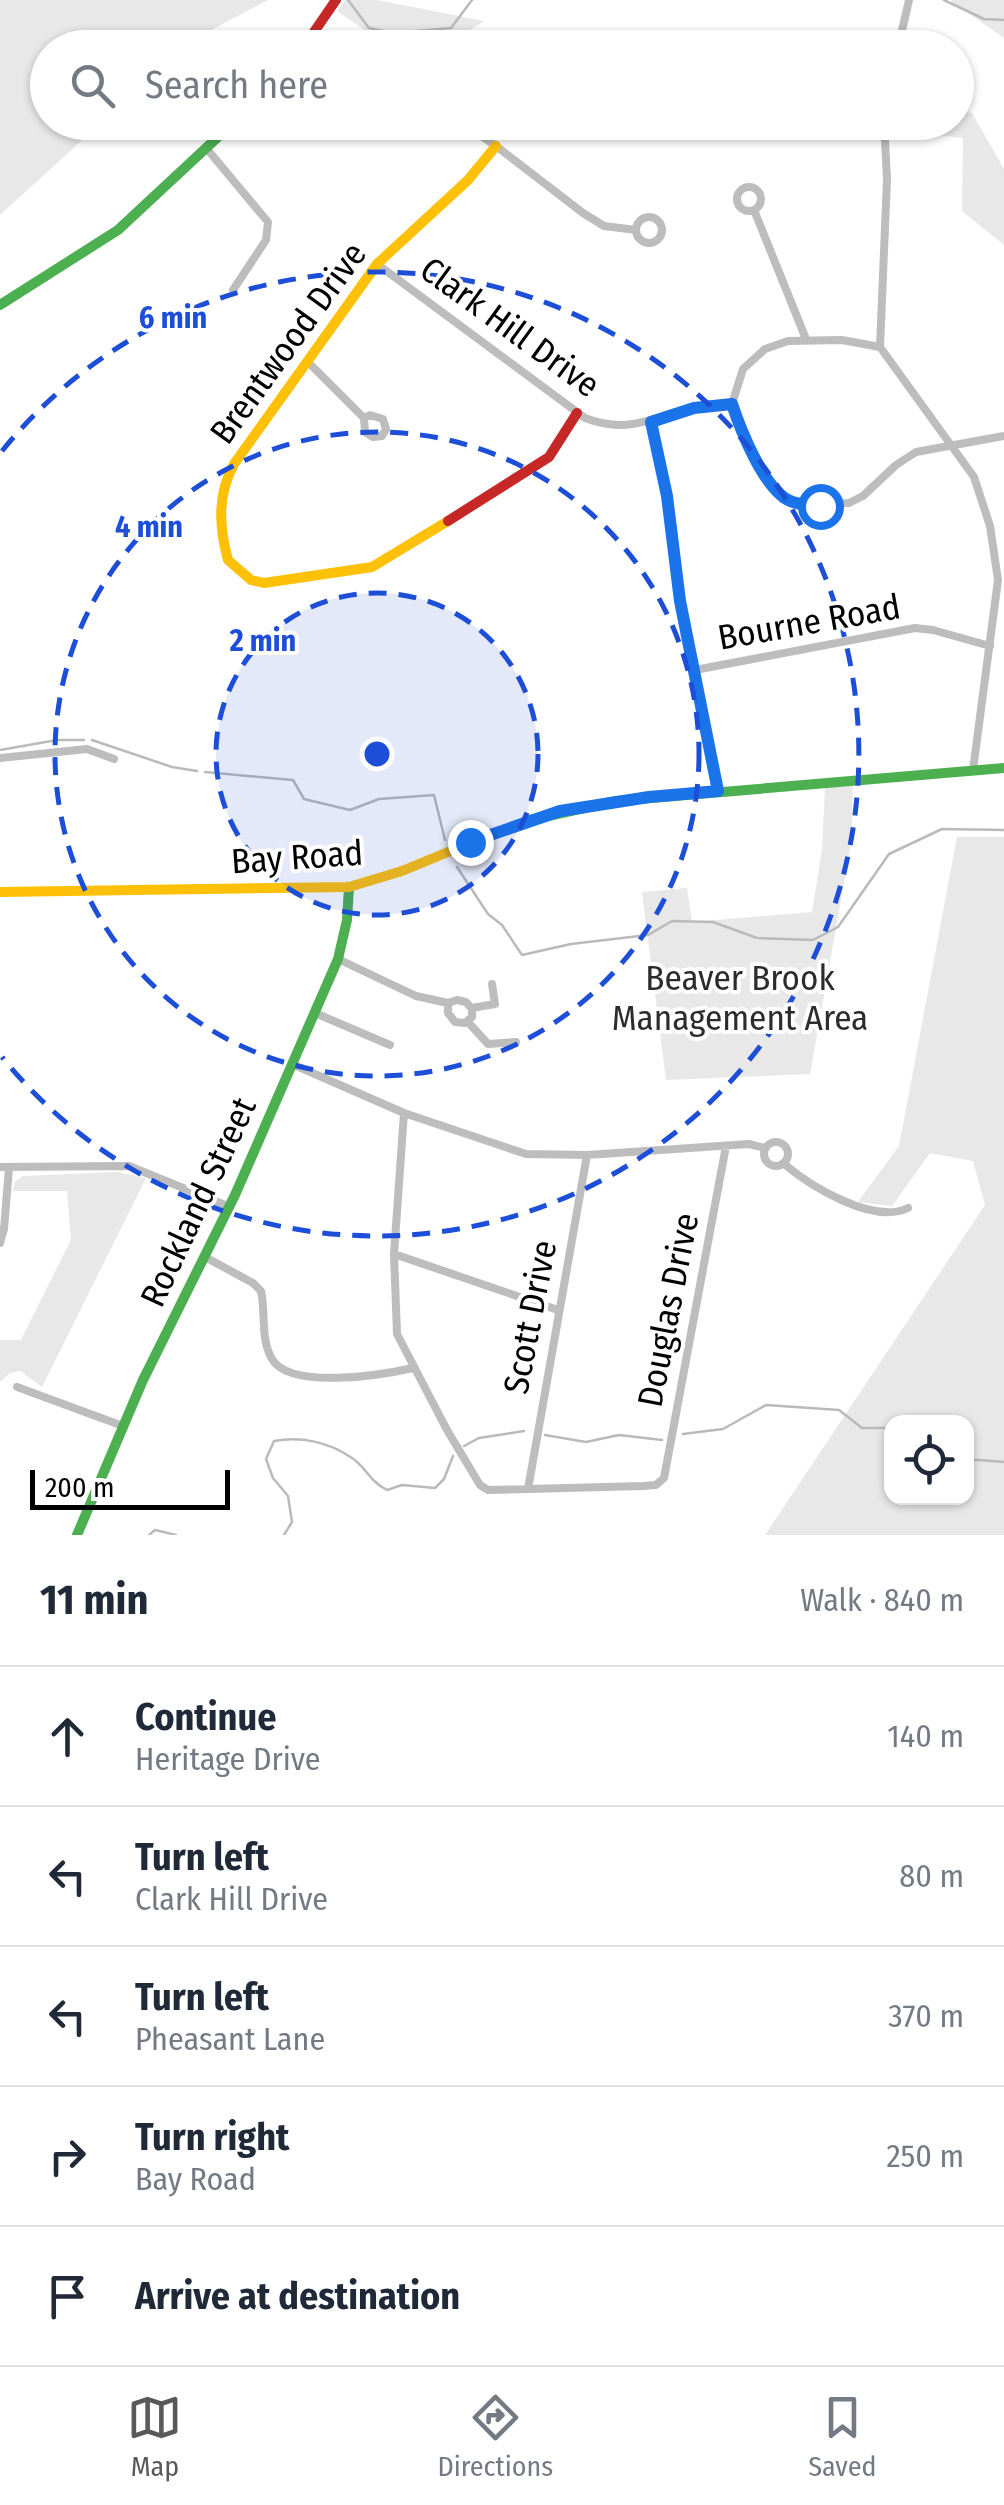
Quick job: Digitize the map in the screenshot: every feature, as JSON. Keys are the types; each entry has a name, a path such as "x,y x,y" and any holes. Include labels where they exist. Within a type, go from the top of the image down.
{"street":[{"path":"316,30 336,0"},
{"path":"902,30 909,0"},
{"path":"0,304 118,230 217,140"},
{"path":"487,140 583,214 604,226 636,230"},
{"path":"885,140 880,347 974,476 990,526 998,580 973,770"},
{"name":"Brentwood Drive","path":"496,146 458,192 399,240 377,264 224,479 220,496 228,560 251,580 280,582 372,566 537,467 577,413"},
{"path":"207,150 268,222 266,240 233,290"},
{"path":"754,210 806,339"},
{"name":"Clark Hill Drive","path":"377,264 577,413 602,424 616,427 651,422 694,408 732,404"},
{"path":"880,347 806,339 765,349 752,359 736,385 732,404 742,434 768,480 784,497 797,504 849,503 863,496 909,456 1004,436"},
{"path":"307,361 364,418"},
{"path":"651,422 667,496 680,601 718,791"},
{"name":"Bourne Road","path":"695,670 916,628 990,646"},
{"path":"0,758 87,749 114,759"},
{"name":"Bay Road","path":"0,892 349,886 399,872 560,811 633,799 1004,768"},
{"name":"Rockland Street","path":"77,1535 123,1426 230,1207 338,959 347,920 349,886"},
{"path":"338,959 416,996 448,1003 463,1000 472,1008 472,1017 460,1024 452,1020 448,1003"},
{"path":"472,1008 496,1004 492,984"},
{"path":"315,1013 390,1045"},
{"path":"468,1022 488,1044 516,1042"},
{"path":"292,1064 404,1113 526,1154 587,1155 748,1144 766,1148 774,1142 783,1144 788,1155 783,1164"},
{"path":"404,1113 394,1254 396,1334 480,1485 488,1490 528,1489"},
{"name":"Douglas Drive","path":"528,1489 660,1483 666,1470 726,1146"},
{"path":"766,1148 767,1162 774,1166 783,1164 853,1206 889,1213 908,1208"},
{"name":"Scott Drive","path":"528,1489 587,1155"},
{"path":"0,1244 4,1229 4,1168 129,1166 230,1207"},
{"path":"394,1254 558,1310"},
{"path":"205,1258 254,1282 262,1291 264,1334 270,1356 286,1372 297,1376 331,1376 413,1368"},
{"path":"17,1388 123,1426"}],"green space":[{"path":"0,0 268,0 212,30 30,30 30,140 82,140 0,215"},
{"path":"345,0 377,0 484,21 470,30 365,30 337,11"},
{"path":"952,0 1004,0 1004,38 951,1"},
{"path":"974,116 1004,169 1004,245 962,211 963,140 974,140"},
{"name":"Beaver Brook Management Area","path":"853,785 851,843 810,1074 666,1080 642,892 687,888 692,922 812,912 822,850 825,788"},
{"path":"957,837 1004,837 1004,1535 765,1535 985,1205 973,1161 930,1153 892,1206 858,1202 899,1146"},
{"path":"117,1172 146,1178 42,1387 20,1371 10,1373 0,1382 0,1340 21,1340 71,1240 67,1191 13,1191 15,1181 23,1176"}],"waterway":[{"path":"348,0 369,28 379,30"},
{"path":"428,30 451,28 472,0"},
{"path":"944,0 984,19 1004,20"},
{"path":"0,750 57,740 84,740"},
{"path":"92,740 172,767 197,771"},
{"path":"205,772 293,780 304,799 350,810 379,799 434,795 445,840"},
{"path":"457,867 522,955 571,944 648,935 672,921 713,922 757,938 813,940 838,927 889,854 942,829 1004,830"},
{"path":"683,1434 723,1429 766,1405 839,1410 862,1428 884,1428"},
{"path":"464,1446 479,1438 524,1431"},
{"path":"545,1435 586,1442 619,1435 662,1440"},
{"path":"284,1535 292,1522 288,1496 273,1478 266,1459 274,1441 304,1440 334,1448 357,1462 387,1490 402,1485 435,1488 444,1479 453,1456"},
{"path":"974,1460 1004,1462"},
{"path":"149,1535 155,1530 176,1535"}],"traffic: fast":[{"path":"0,305 118,230 215,140"},
{"path":"465,845 530,820 616,801 1004,768"},
{"path":"77,1535 143,1380 235,1195 338,959 347,920 349,887"}],"traffic: slow":[{"path":"448,521 372,567 264,583 251,580 228,560 221,511 234,464 377,264 468,180 496,146"},
{"path":"0,892 349,887 465,845"}],"traffic: jam":[{"path":"315,30 336,0"},
{"path":"448,521 549,457 577,413"}],"route":[{"path":"470,842 560,811 718,791 680,601 667,496 651,422 694,408 732,404 742,434 773,486 797,504 820,506"}]}
